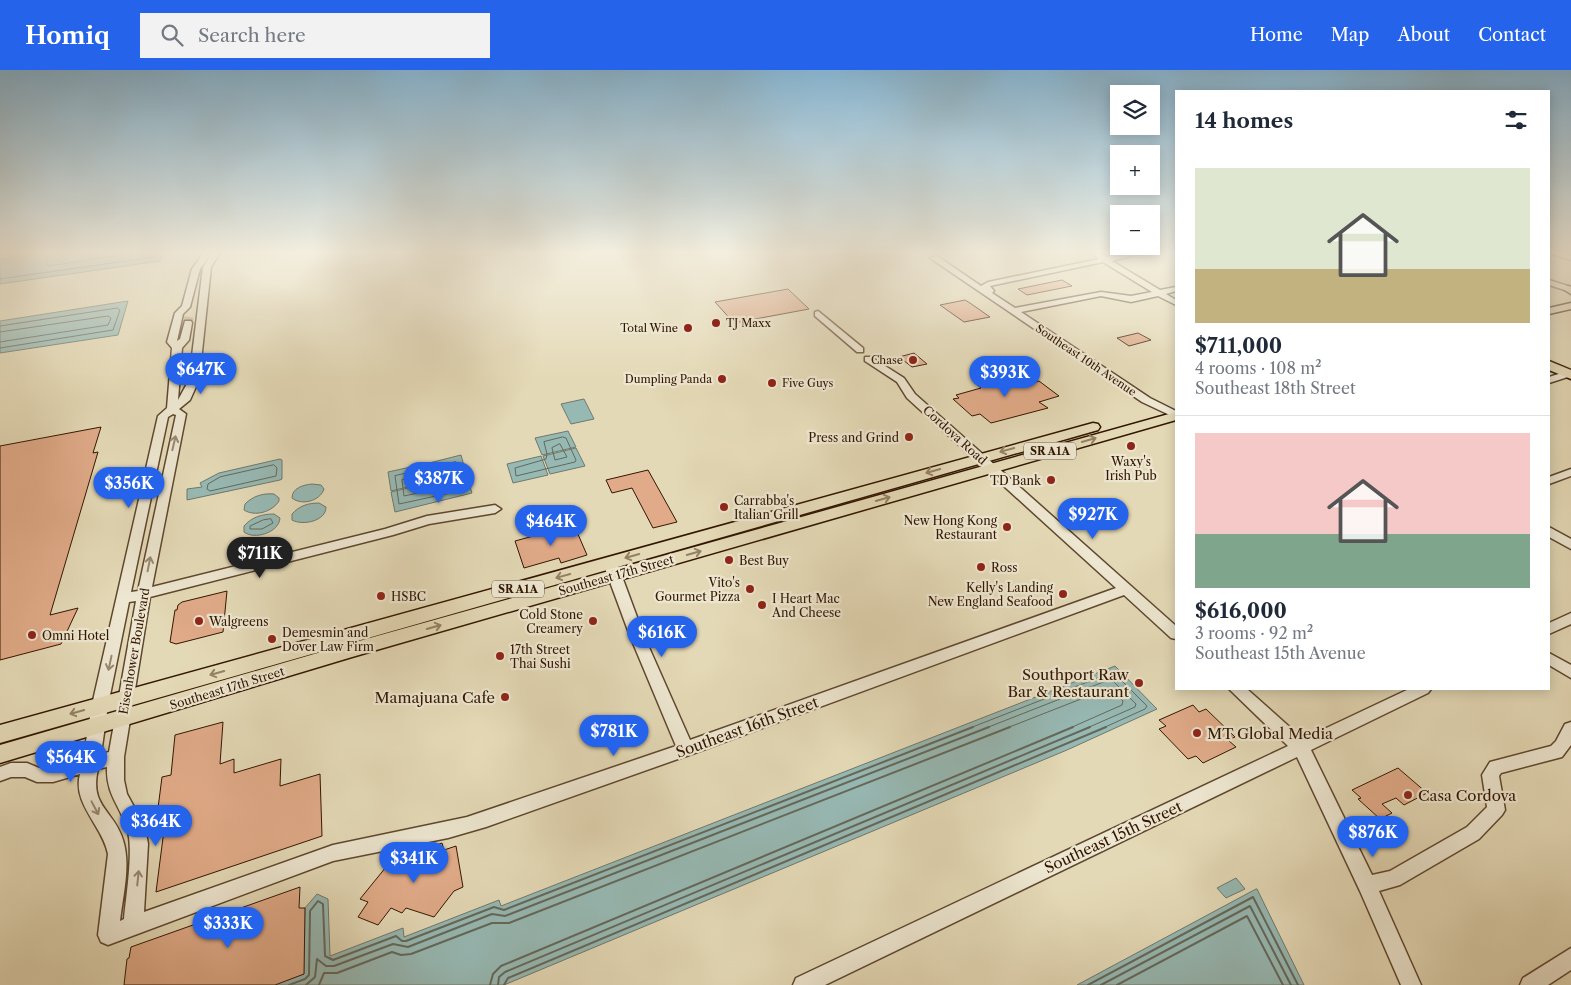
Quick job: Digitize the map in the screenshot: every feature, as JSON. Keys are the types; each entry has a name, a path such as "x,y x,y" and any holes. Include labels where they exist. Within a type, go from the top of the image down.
{"main road":[{"path":"1550,304 1569,294"},
{"path":"1550,305 1571,306"},
{"path":"1550,358 1570,371"},
{"path":"1550,365 1570,371"},
{"name":"Southeast 17th Street","path":"0,754 122,720 612,569 1173,411"},
{"name":"Southeast 17th Street","path":"0,734 385,626 819,517 862,491 986,463"},
{"path":"320,660 324,655 340,645 385,626"}],"street":[{"name":"Eisenhower Boulevard","path":"177,347 172,342 174,327 179,313 186,307 190,294"},
{"path":"172,409 185,400 194,380 204,294"},
{"name":"Southeast 10th Avenue","path":"993,294 1146,400 1173,411"},
{"name":"Southeast 10th Avenue","path":"994,294 1018,311"},
{"path":"1018,311 1101,294 1131,299 1157,294"},
{"path":"1161,294 1175,302"},
{"name":"Eisenhower Boulevard","path":"108,935 117,854 114,839 94,808 87,791 87,780 100,705 161,425 164,416 172,409 175,393 177,347 184,340 191,311 186,307"},
{"name":"Cordova Road","path":"818,314 860,350 873,353 873,356 868,359 901,380 911,396 1126,589 1174,629"},
{"path":"175,393 187,381 196,363"},
{"path":"1550,380 1570,371"},
{"name":"Eisenhower Boulevard","path":"133,926 140,844 136,827 120,795 115,780 116,757 144,594 181,414 172,409"},
{"path":"1550,481 1571,472"},
{"path":"124,598 389,532 427,520 496,509"},
{"path":"1550,532 1571,545"},
{"path":"612,569 636,636 686,749"},
{"name":"Southeast 16th Street","path":"108,935 333,853 368,844 456,829 686,749 1126,589"},
{"path":"1550,628 1571,618"},
{"path":"1550,659 1571,672"},
{"path":"1238,690 1301,747 1367,885 1411,985"},
{"name":"Southeast 15th Street","path":"803,985 1421,690"},
{"path":"1367,885 1393,879 1473,833 1496,810 1490,775 1496,767 1556,752 1562,746 1571,729"},
{"path":"0,774 11,770 27,770 37,775 53,775 116,757"},
{"path":"1541,982 1571,958"}],"water":[{"path":"128,301 118,335 0,353 0,321"},
{"path":"584,399 594,419 571,424 561,404"},
{"path":"568,431 576,447 542,455 535,438"},
{"path":"576,448 585,466 550,474 543,456"},
{"path":"461,455 466,473 429,482 425,464"},
{"path":"541,456 548,475 513,483 507,464"},
{"path":"282,460 282,479 280,480 187,500 187,489 202,487 200,483 219,473"},
{"path":"424,464 428,482 391,491 388,472"},
{"path":"466,474 472,493 395,512 391,492 429,483 431,492 430,483"},
{"path":"312,484 321,485 324,489 319,497 305,502 292,498 296,489"},
{"path":"274,494 279,498 279,501 268,511 253,513 244,510 245,504 255,497"},
{"path":"319,503 326,507 325,512 318,519 308,522 292,520 292,514 301,507 307,504"},
{"path":"274,514 280,518 279,523 271,531 260,535 244,532 244,526 250,520 261,515"},
{"path":"1115,666 1157,709 1067,750 504,985 275,985 304,974 305,908 317,894 328,899 330,956 403,928 404,937 499,900 501,906"},
{"path":"1236,878 1245,889 1226,898 1217,888"},
{"path":"1256,889 1304,985 1077,985"}],"building":[{"path":"762,294 793,294 809,309 734,323 715,302"},
{"path":"965,300 990,317 964,322 940,305"},
{"path":"1138,333 1151,340 1129,346 1117,338"},
{"name":"Chase","path":"914,353 927,364 912,367 899,357"},
{"path":"1019,373 1032,383 1039,381 1059,396 1039,402 1048,408 991,423 980,414 972,416 953,399 959,398 956,395 981,388 975,383"},
{"path":"101,427 93,453 98,452 50,615 78,608 61,644 0,660 0,446"},
{"path":"648,470 677,522 653,528 632,488 612,493 606,480"},
{"path":"574,525 587,555 561,563 559,558 524,568 515,541"},
{"name":"Walgreens","path":"227,591 223,632 176,644 170,642 175,610 177,610 178,605 182,602"},
{"name":"MT Global Media","path":"1193,705 1199,712 1206,709 1235,737 1228,740 1236,747 1203,763 1196,756 1188,759 1159,729 1166,726 1159,720"},
{"path":"223,722 220,764 234,759 234,773 281,759 280,786 320,774 322,836 156,892 164,830 175,827 177,809 157,816 162,777 171,775 175,735"},
{"name":"Casa Cordova","path":"1398,768 1427,793 1404,805 1396,798 1382,804 1392,813 1380,819 1358,799 1361,798 1352,790"},
{"path":"442,843 444,850 456,846 463,887 454,891 434,917 406,908 402,913 391,908 378,925 358,917 368,902 360,899 399,851 416,859 427,856 426,849"},
{"path":"300,887 299,908 305,908 304,974 275,985 124,985 127,959 129,958 131,947"}],"tunnel":[{"path":"188,323 189,317"}],"place":[{"name":"TJ Maxx","path":"716,323"},
{"name":"Total Wine","path":"688,328"},
{"name":"Chase","path":"913,360"},
{"name":"Dumpling Panda","path":"722,379"},
{"name":"Five Guys","path":"772,383"},
{"name":"Press and Grind","path":"909,437"},
{"name":"Waxy's Irish Pub","path":"1131,446"},
{"name":"TD Bank","path":"1051,480"},
{"name":"Carrabba's Italian Grill","path":"724,507"},
{"name":"New Hong Kong Restaurant","path":"1007,527"},
{"name":"Best Buy","path":"729,560"},
{"name":"Ross","path":"981,567"},
{"name":"Vito's Gourmet Pizza","path":"750,589"},
{"name":"Kelly's Landing New England Seafood","path":"1063,594"},
{"name":"HSBC","path":"381,596"},
{"name":"I Heart Mac And Cheese","path":"762,605"},
{"name":"Walgreens","path":"199,621"},
{"name":"Cold Stone Creamery","path":"593,621"},
{"name":"Omni Hotel","path":"32,635"},
{"name":"Demesmin and Dover Law Firm","path":"272,639"},
{"name":"17th Street Thai Sushi","path":"500,656"},
{"name":"Southport Raw Bar & Restaurant","path":"1139,683"},
{"name":"Mamajuana Cafe","path":"505,697"},
{"name":"MT Global Media","path":"1197,733"},
{"name":"Casa Cordova","path":"1408,795"}]}
